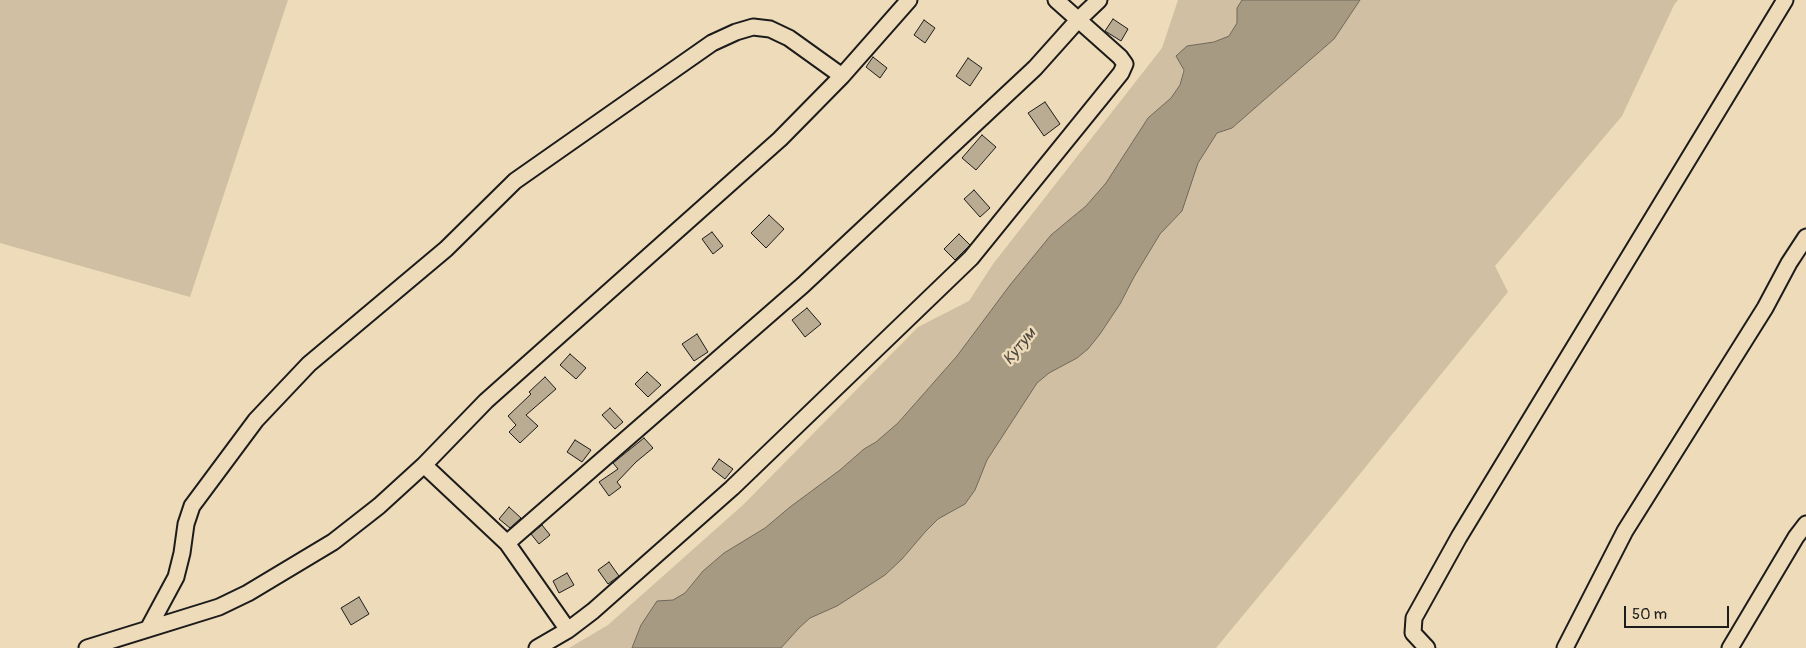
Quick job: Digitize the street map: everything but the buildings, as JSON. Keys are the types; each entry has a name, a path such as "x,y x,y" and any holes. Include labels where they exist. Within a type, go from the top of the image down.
{"street":[{"path":"87,648 219,607 248,593 333,542 379,506 424,465 486,401 780,139 842,76 909,0"},
{"path":"537,648 568,630 593,611 732,488 971,258 1121,73 1125,64 1120,57 1056,0"},
{"path":"506,543 803,284 1035,68 1078,20 1099,0"},
{"path":"1427,648 1413,633 1414,618 1459,537 1785,0"},
{"path":"148,629 176,577 186,524 192,506 256,420 309,364 446,249 515,180 712,43 736,32 752,27 770,29 789,38 842,76"},
{"path":"1565,648 1625,531 1765,308 1789,263 1806,237"},
{"path":"424,465 506,543 568,630"},
{"path":"1730,648 1796,537 1806,524"}],"shaded area":[{"path":"0,0 288,0 190,297 0,243"},
{"path":"1178,0 1242,0 1237,8 1237,23 1229,36 1214,42 1187,46 1180,85 1171,98 1148,118 1106,183 1086,206 1051,235 1010,285 957,356 898,423 765,528 724,553 703,571 685,593 641,625 632,648 569,648 608,625 744,504 918,327 969,301 993,264 1162,48"},
{"path":"1360,0 1678,0 1622,116 1495,266 1508,292 1216,648 781,648 810,618 837,606 902,559 938,519 965,504 975,490 987,460 1037,383 1049,373 1077,358 1088,349 1100,334 1120,304 1160,234 1182,211 1198,163 1217,133 1232,128 1334,39"}],"water":[{"name":"Кутум","path":"1242,0 1360,0 1334,39 1232,128 1217,133 1198,163 1182,211 1160,234 1120,304 1100,334 1088,349 1077,358 1049,373 1037,383 987,460 975,490 965,504 938,519 885,575 837,606 810,618 781,648 632,648 641,625 657,601 673,600 685,593 703,571 724,553 765,528 898,423 957,356 1010,285 1051,235 1086,206 1106,183 1148,118 1171,98 1180,85 1184,70 1176,56 1187,46 1214,42 1229,36 1237,23 1237,8"}]}
